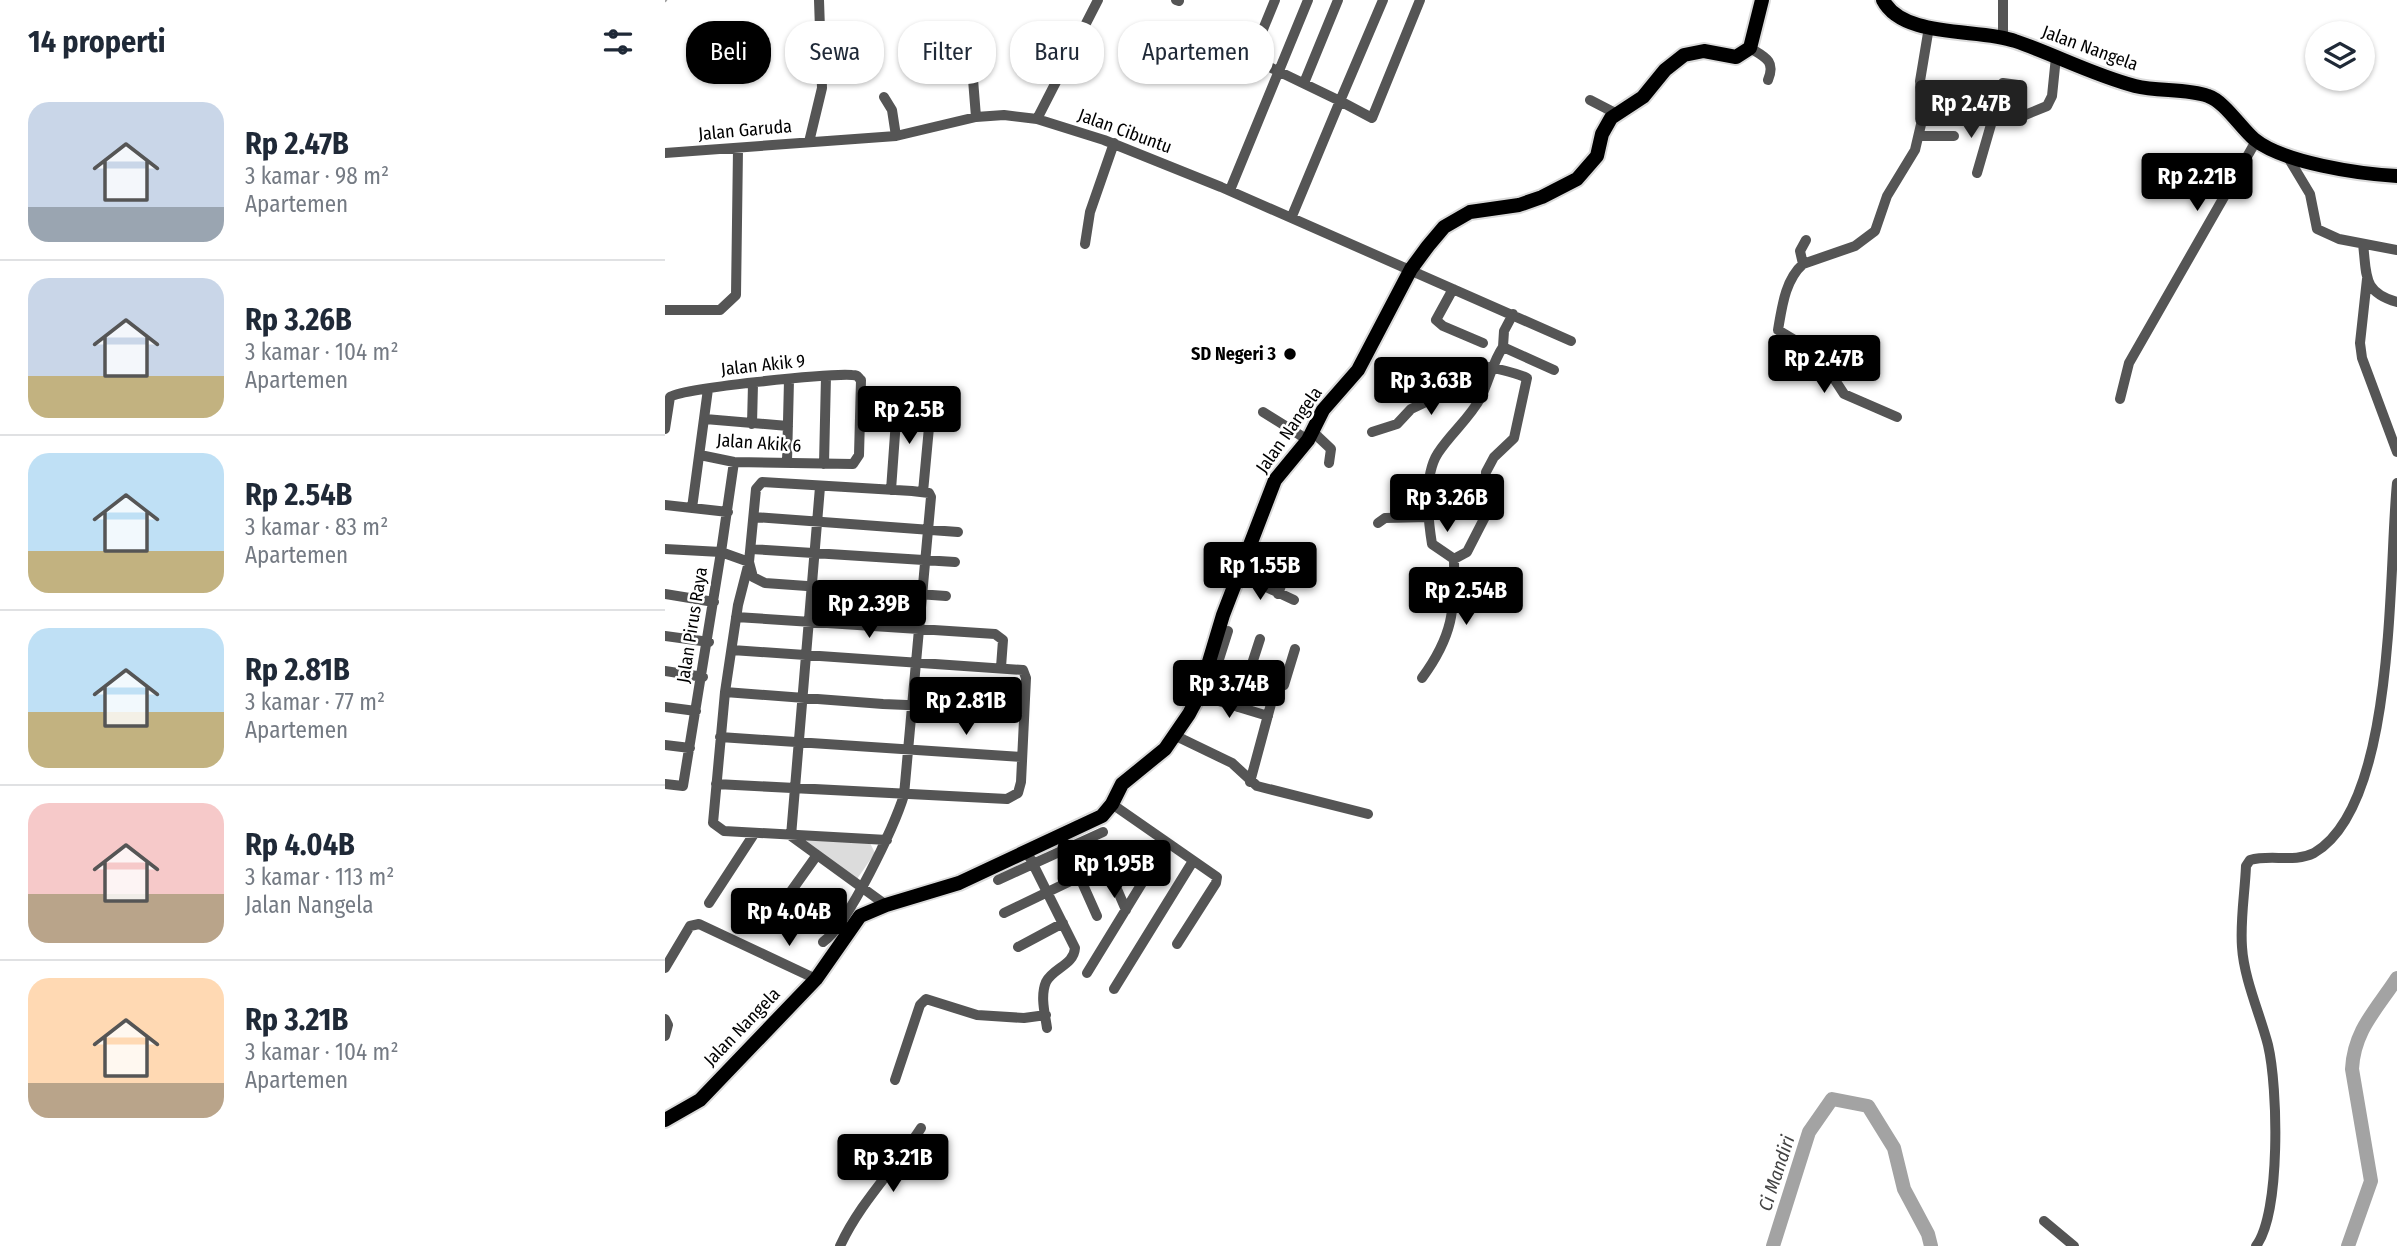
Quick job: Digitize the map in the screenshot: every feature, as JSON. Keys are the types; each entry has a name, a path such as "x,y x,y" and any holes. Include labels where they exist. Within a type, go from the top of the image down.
{"main road":[{"path":"1750,48 1762,0"},
{"name":"Jalan Nangela","path":"1883,0 1893,14 1929,27 2003,37 2132,85 2211,97 2256,141 2286,155 2339,168 2397,176"},
{"name":"Jalan Nangela","path":"665,1121 699,1100 816,979 860,916 1031,857 1064,843 1098,818 1112,804 1122,784 1165,749 1203,696 1238,574 1275,480 1310,436 1322,410 1358,369 1411,269 1444,227 1470,212 1519,205 1542,197 1577,179 1597,156 1607,125 1617,114 1643,97 1664,70 1684,55 1704,51 1736,57 1750,48"}],"street":[{"name":"Jalan Garuda","path":"665,153 809,142 822,88 819,0"},
{"path":"1088,21 1098,0"},
{"path":"1275,0 1253,54 1259,64 1304,83 1372,118 1420,0"},
{"path":"1230,190 1307,0"},
{"path":"1304,83 1338,0"},
{"path":"1292,216 1383,0"},
{"path":"2003,0 2003,37"},
{"path":"1897,417 1844,394 1818,354 1778,330 1790,282 1803,264 1869,238 1887,196 1913,154 1923,116 1920,81 1929,27"},
{"path":"1750,48 1770,62 1772,67 1768,80"},
{"path":"1994,115 2001,113 2020,117 2045,107 2052,91 2056,57"},
{"path":"1977,173 2003,83 2018,85"},
{"path":"973,84 976,117"},
{"path":"1037,119 1055,84"},
{"path":"884,97 893,110 896,136"},
{"path":"1590,100 1617,114"},
{"name":"Jalan Cibuntu","path":"809,142 896,136 976,117 1004,115 1037,119 1114,143 1230,190 1571,341"},
{"path":"1919,136 1954,136"},
{"path":"2120,399 2129,363 2256,141"},
{"path":"1085,244 1090,212 1114,143"},
{"path":"665,310 720,310 736,295 738,149"},
{"path":"2286,155 2310,194 2317,229 2339,239 2397,250"},
{"path":"1803,264 1800,251 1805,240"},
{"path":"2363,244 2367,279 2360,343 2362,358 2397,452"},
{"path":"2367,279 2372,290 2397,302"},
{"path":"1453,289 1436,320 1443,326 1483,343"},
{"path":"1454,559 1432,544 1429,517 1436,457 1481,398 1503,347 1504,331 1513,314"},
{"path":"1503,347 1555,370"},
{"path":"1372,432 1397,424 1411,409 1447,392 1477,365 1523,376 1528,382 1514,438 1494,457 1486,472 1487,513 1467,552 1454,559"},
{"name":"Jalan Akik 9","path":"668,395 852,375 860,378 857,461"},
{"path":"824,464 825,376"},
{"path":"787,462 789,380"},
{"path":"752,424 753,384"},
{"path":"692,508 708,389"},
{"path":"665,429 668,395"},
{"path":"891,490 897,406 932,400 923,492"},
{"path":"1263,412 1331,449 1329,463"},
{"path":"705,419 788,426"},
{"name":"Jalan Akik 6","path":"700,456 734,462 851,464 857,461"},
{"name":"Jalan Pirus Raya","path":"665,784 683,786 709,642 734,462"},
{"path":"824,942 864,889 887,840 904,794 931,497 923,492 762,482 756,489 751,549 736,617 725,692 716,784 715,826 724,831 754,834 887,840"},
{"path":"2256,1246 2265,1235 2274,1175 2275,1130 2268,1049 2242,948 2246,866 2250,860 2256,858 2290,858 2314,853 2345,825 2369,774 2383,712 2391,621 2392,537 2397,483"},
{"path":"791,836 801,742 820,487"},
{"path":"665,505 728,512"},
{"path":"754,516 958,532"},
{"path":"1378,523 1385,518 1429,517"},
{"path":"751,549 955,562"},
{"path":"665,550 723,552 747,561 757,581 946,596"},
{"path":"1422,678 1440,654 1449,633 1455,607 1454,559"},
{"path":"1278,594 1289,563"},
{"path":"1238,574 1294,600"},
{"path":"665,594 714,602"},
{"path":"736,617 919,627 999,635 1004,644 1001,667"},
{"path":"1228,631 1203,696 1268,716"},
{"path":"665,636 709,642"},
{"path":"1238,707 1261,639"},
{"path":"1249,674 1284,685 1295,649"},
{"path":"716,784 1012,798 1021,786 1026,674 1020,668 732,650"},
{"path":"665,671 703,677"},
{"path":"725,692 1024,710"},
{"path":"1251,782 1271,704"},
{"path":"665,707 696,711"},
{"path":"1176,736 1233,763 1251,782 1271,790 1343,805 1368,814"},
{"path":"720,737 1021,757"},
{"path":"665,745 690,748"},
{"path":"1112,804 1217,877 1177,944"},
{"path":"1097,916 1064,843 1103,832"},
{"path":"709,903 754,834"},
{"path":"791,836 886,905"},
{"path":"1087,973 1166,844"},
{"path":"1005,913 1137,849"},
{"path":"767,925 817,855"},
{"path":"997,880 1031,857 1073,942 1074,955 1047,981 1043,995 1047,1028"},
{"path":"1114,989 1193,861"},
{"path":"1106,864 1126,910"},
{"path":"860,916 864,889"},
{"path":"1018,947 1063,923"},
{"path":"665,968 690,926 699,924 816,979"},
{"path":"895,1080 920,1005 926,999 977,1015 1024,1018 1046,1015"},
{"path":"665,1019 668,1023 665,1037"},
{"path":"840,1246 856,1213 903,1157 921,1128"},
{"path":"2044,1221 2074,1246"}],"shaded area":[{"path":"804,839 870,843 875,853 857,879 802,842"}],"waterway":[{"name":"Ci Mandiri","path":"2348,1246 2371,1181 2352,1069 2354,1055 2368,1020 2397,978"},
{"name":"Ci Mandiri","path":"1773,1246 1809,1132 1832,1099 1868,1106 1894,1148 1904,1189 1928,1234 1931,1246"}],"place":[{"name":"SD Negeri 3","path":"1290,354"}]}
